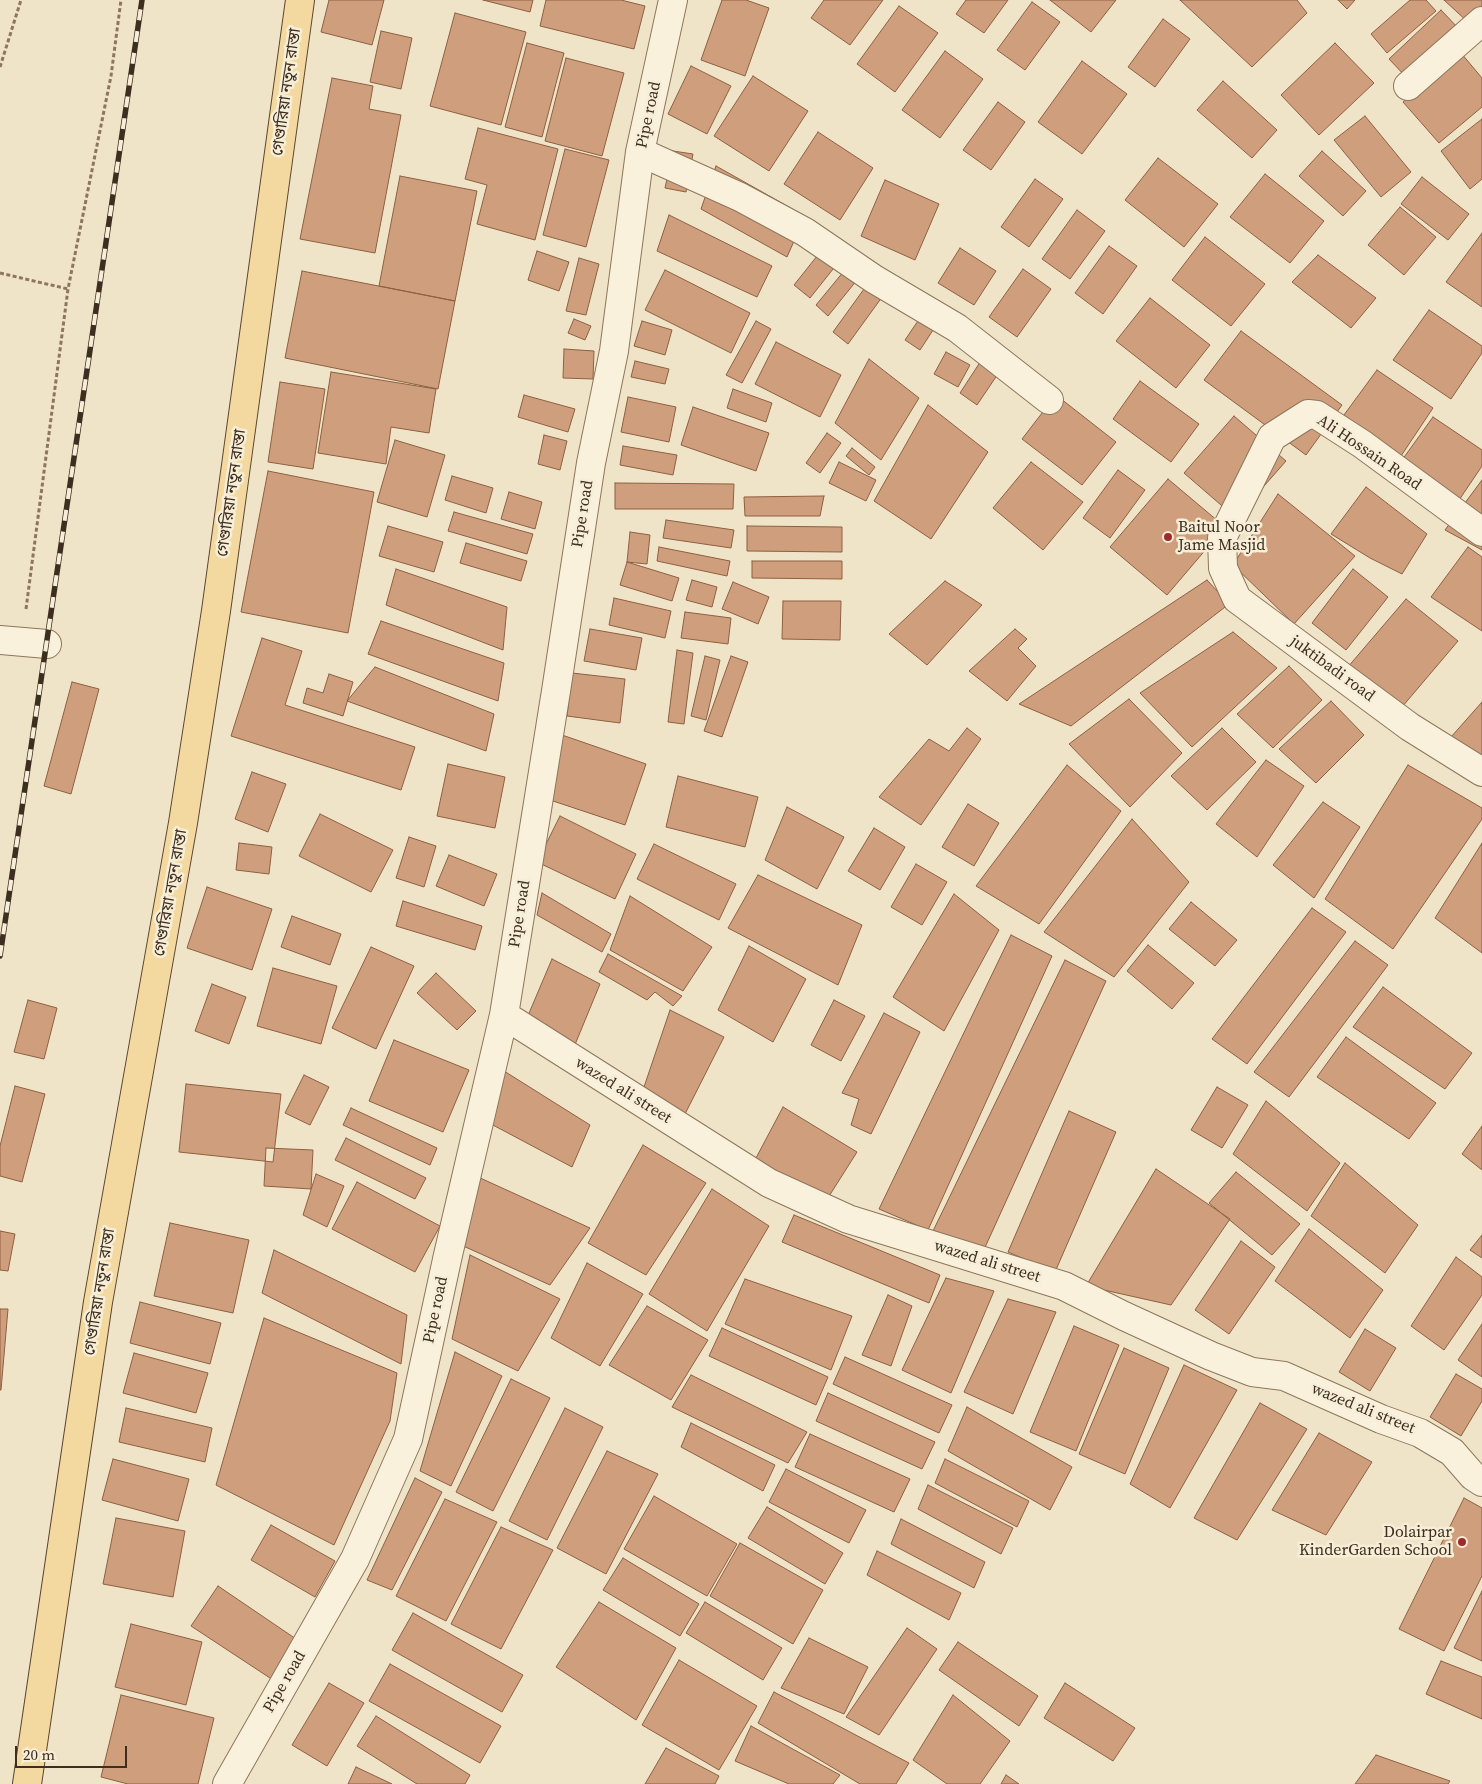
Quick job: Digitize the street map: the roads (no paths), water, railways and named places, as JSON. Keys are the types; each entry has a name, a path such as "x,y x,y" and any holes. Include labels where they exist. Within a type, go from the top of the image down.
{"main road":[{"name":"গেণ্ডারিয়া নতুন রাস্তা","path":"27,1784 98,1302 183,823 217,601 300,0"}],"street":[{"name":"Pipe road","path":"227,1784 355,1559 408,1439 448,1254 504,1015 591,463 614,351 640,152 673,0"},
{"path":"1408,86 1482,21"},
{"path":"640,152 740,197 805,232 874,280 957,328 1049,400"},
{"name":"Ali Hossain Road","path":"1222,538 1272,437 1308,414 1317,416 1362,444 1482,532"},
{"name":"juktibadi road","path":"1222,538 1224,568 1237,599 1410,727 1482,772"},
{"name":"wazed ali street","path":"504,1015 769,1183 848,1219 1064,1286 1211,1356 1252,1372 1284,1376 1381,1419 1420,1433 1452,1452 1473,1476 1482,1482"}],"railway":[{"path":"0,956 142,0"}],"place":[{"name":"Baitul Noor Jame Masjid","path":"1168,537"},
{"name":"Dolairpar KinderGarden School","path":"1462,1542"}]}
